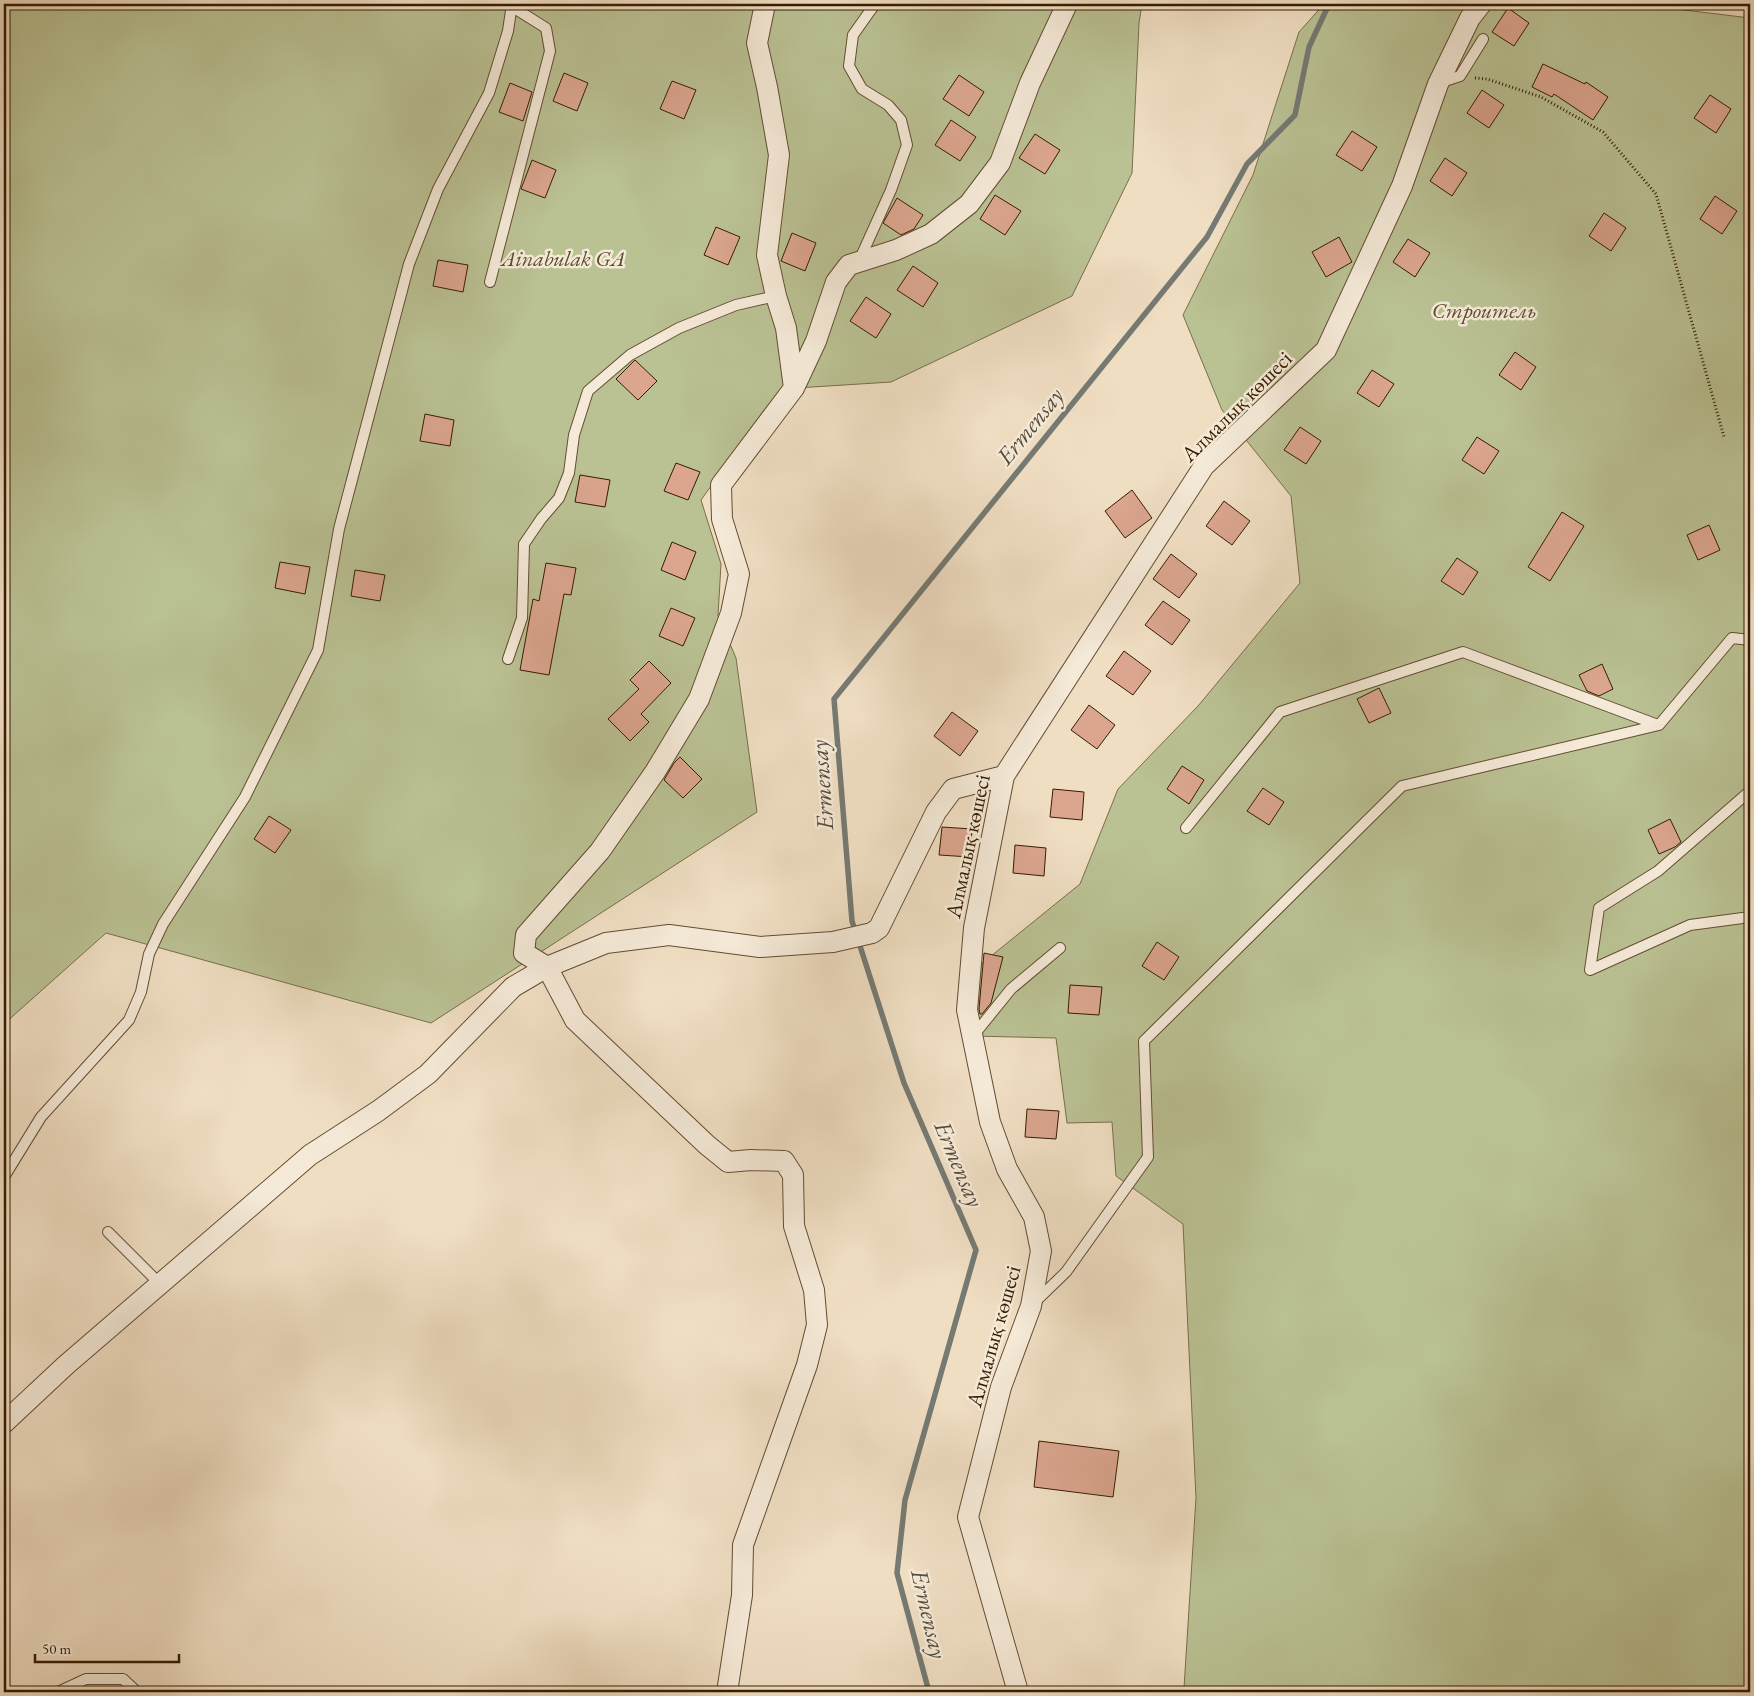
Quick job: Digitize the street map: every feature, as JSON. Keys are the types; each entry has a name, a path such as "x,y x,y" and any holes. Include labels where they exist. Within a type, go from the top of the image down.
{"street":[{"path":"765,4 756,43 767,87 779,155 767,255 776,296 786,328 794,388"},
{"path":"727,1692 742,1595 743,1545 807,1365 817,1325 814,1290 794,1226 793,1175 784,1161 751,1160 728,1162 707,1145 575,1020 547,968 524,953 526,935 600,851 655,772 698,699 731,612 738,574 722,519 721,486 794,388 816,341 836,282 849,265 896,250 932,234 968,204 1000,163 1030,83 1067,4"},
{"name":"Алмалық көшесі","path":"1018,1692 968,1517 1001,1387 1031,1306 1041,1251 1034,1217 1007,1169 990,1122 967,1010 974,928 1004,776 1204,466 1326,350 1402,186 1438,84 1470,18 1481,4"},
{"path":"4,1423 66,1365 310,1155 378,1111 428,1074 512,987 547,968 606,943 669,935 760,947 833,942 872,933 879,928 936,812 953,789 1004,776"}],"lane":[{"path":"859,262 891,190 907,145 901,120 888,105 862,89 850,66 854,35 875,4"},
{"path":"4,1177 41,1117 130,1020 141,992 150,954 163,924 245,797 318,650 340,529 409,264 438,189 489,92 508,31 512,5 546,28 550,52 490,282"},
{"path":"1438,84 1460,76 1483,38"},
{"path":"508,659 522,618 524,544 541,519 559,498 569,473 574,435 588,391 630,355 679,328 736,305 776,296"},
{"path":"1031,1306 1066,1272 1148,1157 1144,1041 1402,786 1659,725 1732,638 1750,640"},
{"path":"1186,828 1280,712 1463,652 1659,725"},
{"path":"1750,791 1658,871 1600,908 1590,970 1690,925 1750,916"},
{"path":"973,1036 1011,989 1060,948"},
{"path":"108,1232 160,1284"},
{"path":"58,1692 86,1679 123,1679 137,1692"}],"path":[{"path":"1460,76 1487,80 1541,97 1603,132 1656,194 1724,437"}],"green space":[{"name":"Ainabulak GA","path":"4,4 1142,4 1139,23 1132,173 1072,296 891,382 781,389 701,500 721,564 718,616 736,658 757,812 431,1023 106,933 4,1024"},
{"name":"Строитель","path":"1324,4 1635,4 1750,18 1750,1692 1178,1692 1184,1688 1196,1498 1183,1224 1116,1176 1112,1122 1067,1123 1056,1038 973,1036 969,974 1080,884 1118,789 1198,706 1300,583 1291,496 1222,410 1183,315 1253,175 1299,32"}],"building":[{"path":"1508,8 1529,23 1514,46 1492,32"},
{"path":"1543,64 1585,84 1586,82 1608,97 1593,120 1554,94 1552,97 1532,87"},
{"path":"564,73 588,83 577,111 553,101"},
{"path":"959,75 984,92 969,116 943,99"},
{"path":"672,81 696,90 684,119 660,109"},
{"path":"510,83 532,92 523,121 499,112"},
{"path":"1482,90 1504,105 1489,128 1467,113"},
{"path":"1710,95 1731,109 1716,133 1694,118"},
{"path":"951,120 976,137 960,161 935,145"},
{"path":"1352,131 1377,147 1362,171 1336,155"},
{"path":"1035,134 1060,150 1045,174 1019,158"},
{"path":"1445,158 1467,173 1452,196 1430,181"},
{"path":"532,160 556,170 545,198 521,189"},
{"path":"995,195 1021,211 1005,235 980,219"},
{"path":"1715,196 1737,211 1722,234 1700,219"},
{"path":"897,198 923,215 914,229 901,235 883,223"},
{"path":"1604,213 1626,228 1611,251 1589,236"},
{"path":"716,227 740,237 728,265 704,255"},
{"path":"792,233 816,243 805,271 781,261"},
{"path":"1339,237 1352,262 1326,277 1312,252"},
{"path":"1408,239 1430,253 1415,277 1393,262"},
{"path":"438,260 468,265 463,292 433,286"},
{"path":"913,266 938,283 923,307 897,290"},
{"path":"866,297 891,314 876,338 850,321"},
{"path":"1515,352 1536,367 1521,390 1499,375"},
{"path":"635,360 657,381 638,400 616,379"},
{"path":"1372,370 1394,384 1379,407 1357,393"},
{"path":"425,414 454,420 450,446 420,441"},
{"path":"1300,427 1321,441 1306,464 1284,450"},
{"path":"1477,437 1499,451 1484,474 1462,460"},
{"path":"676,463 700,472 688,500 664,491"},
{"path":"580,475 610,480 605,507 575,502"},
{"path":"1132,490 1152,518 1125,538 1105,511"},
{"path":"1224,501 1250,521 1232,545 1206,526"},
{"path":"1562,512 1584,526 1550,581 1528,567"},
{"path":"1709,525 1720,550 1698,560 1687,535"},
{"path":"672,542 696,552 685,580 661,570"},
{"path":"1171,554 1197,574 1179,598 1153,579"},
{"path":"1457,558 1478,572 1463,595 1441,581"},
{"path":"280,562 310,567 305,594 275,588"},
{"path":"546,563 576,568 571,595 564,594 549,675 520,670 533,599 539,601"},
{"path":"355,570 385,575 380,601 351,596"},
{"path":"1163,601 1190,620 1172,645 1145,625"},
{"path":"671,608 695,618 683,646 659,636"},
{"path":"1124,651 1151,671 1133,695 1106,676"},
{"path":"649,661 671,683 641,714 649,722 630,741 608,719 639,689 630,680"},
{"path":"1602,664 1613,689 1599,696 1587,691 1579,675"},
{"path":"1379,688 1391,713 1369,723 1357,699"},
{"path":"1089,705 1115,725 1097,749 1071,730"},
{"path":"952,712 978,731 960,756 934,736"},
{"path":"680,757 702,779 683,798 664,780"},
{"path":"1182,766 1204,780 1189,804 1167,789"},
{"path":"1263,788 1284,802 1269,825 1247,811"},
{"path":"1053,789 1084,792 1082,820 1050,817"},
{"path":"269,816 291,830 275,853 254,839"},
{"path":"1670,819 1681,842 1675,847 1659,854 1648,830"},
{"path":"942,827 972,829 970,857 939,855"},
{"path":"1015,845 1046,848 1044,876 1013,873"},
{"path":"1157,942 1179,957 1164,980 1142,966"},
{"path":"984,953 1003,957 991,1003 980,1014 979,1009"},
{"path":"1070,985 1102,987 1099,1015 1068,1013"},
{"path":"1027,1109 1059,1111 1056,1139 1025,1137"},
{"path":"1039,1441 1119,1451 1113,1497 1034,1487"}],"waterway":[{"name":"Ermensay","path":"929,1692 897,1573 905,1500 976,1250 904,1083 852,921 834,699 1207,237 1247,164 1295,115 1309,47 1329,4"}]}
